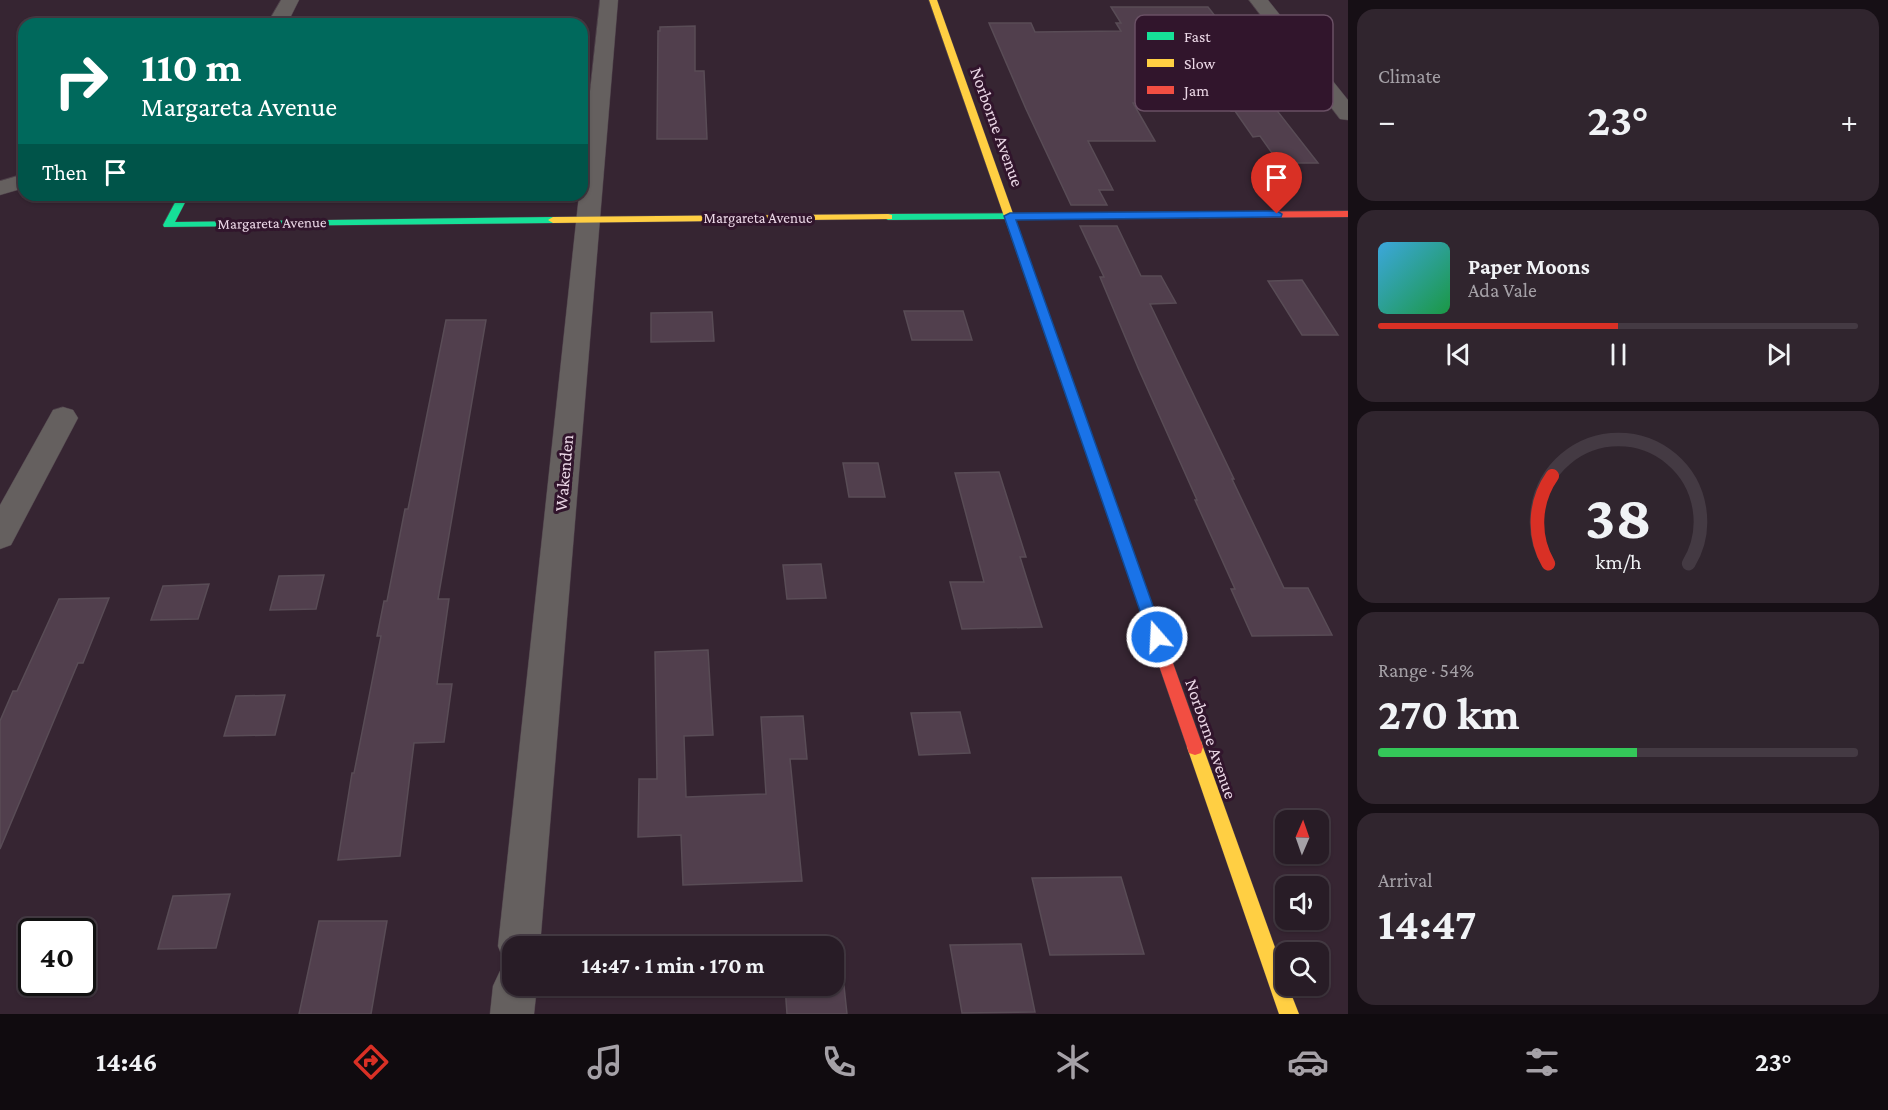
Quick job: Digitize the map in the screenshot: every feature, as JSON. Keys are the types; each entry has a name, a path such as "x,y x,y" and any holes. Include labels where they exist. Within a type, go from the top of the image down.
{"street":[{"path":"280,18 290,0"},
{"name":"Wakenden","path":"520,936 609,0"},
{"name":"Norborne Avenue","path":"933,0 1289,1014"},
{"path":"1258,0 1270,15"},
{"path":"1333,95 1348,114"},
{"path":"0,188 18,183"},
{"name":"Margareta Avenue","path":"181,201 168,225 589,219 1348,214"},
{"path":"0,535 63,418"},
{"path":"512,1014 514,996"}],"building":[{"path":"1111,7 1208,7 1214,15 1135,15 1135,103 1133,103 1135,111 1138,111 1155,141 1088,141 1113,190 1099,190 1107,205 1071,205 989,23 1031,23 1035,32 1121,31 1116,23 1121,23"},
{"path":"695,26 695,71 704,71 707,139 657,139 658,31 660,27"},
{"path":"1235,111 1277,111 1318,163 1279,163 1260,136 1253,137"},
{"path":"1080,226 1117,226 1141,276 1161,276 1176,303 1150,304 1234,479 1232,479 1284,588 1308,588 1332,635 1252,636 1231,589 1235,589 1139,370 1100,277 1104,277"},
{"path":"1302,280 1338,335 1302,335 1268,281"},
{"path":"904,311 963,311 972,340 912,340"},
{"path":"712,312 714,341 651,342 651,313"},
{"path":"446,320 486,320 438,599 449,599 437,684 452,684 444,742 414,743 400,856 338,860 352,773 354,773 381,636 377,636 384,601 387,601 405,509 408,509"},
{"path":"843,463 878,463 885,497 849,497"},
{"path":"999,472 1026,557 1020,557 1042,627 962,629 950,582 984,582 955,473"},
{"path":"821,564 826,598 787,599 783,565"},
{"path":"324,575 316,609 270,610 279,576"},
{"path":"209,584 198,619 151,620 163,586"},
{"path":"109,598 83,663 78,663 0,849 0,721 13,691 17,691 59,599"},
{"path":"708,650 713,735 684,736 686,797 766,794 761,717 803,716 807,759 790,759 802,881 683,885 681,835 638,837 639,779 657,779 655,652"},
{"path":"285,695 275,735 224,736 236,696"},
{"path":"960,712 970,753 919,755 911,713"},
{"path":"1121,877 1144,954 1050,955 1032,878"},
{"path":"230,894 216,948 158,949 173,896"},
{"path":"319,921 387,921 371,1014 299,1014"},
{"path":"1021,944 1035,1012 962,1013 950,945"},
{"path":"844,986 847,1014 787,1014 786,996 844,996"}],"traffic: fast":[{"path":"181,201 168,225 553,220"},
{"path":"888,217 1199,215"},
{"path":"1011,222 1090,448"}],"traffic: slow":[{"path":"933,0 1011,222"},
{"path":"553,220 888,217"},
{"path":"1195,747 1289,1014"}],"traffic: jam":[{"path":"1199,215 1348,214"},
{"path":"1090,448 1195,747"}],"route":[{"path":"1157,637 1010,216 1277,214"}]}
